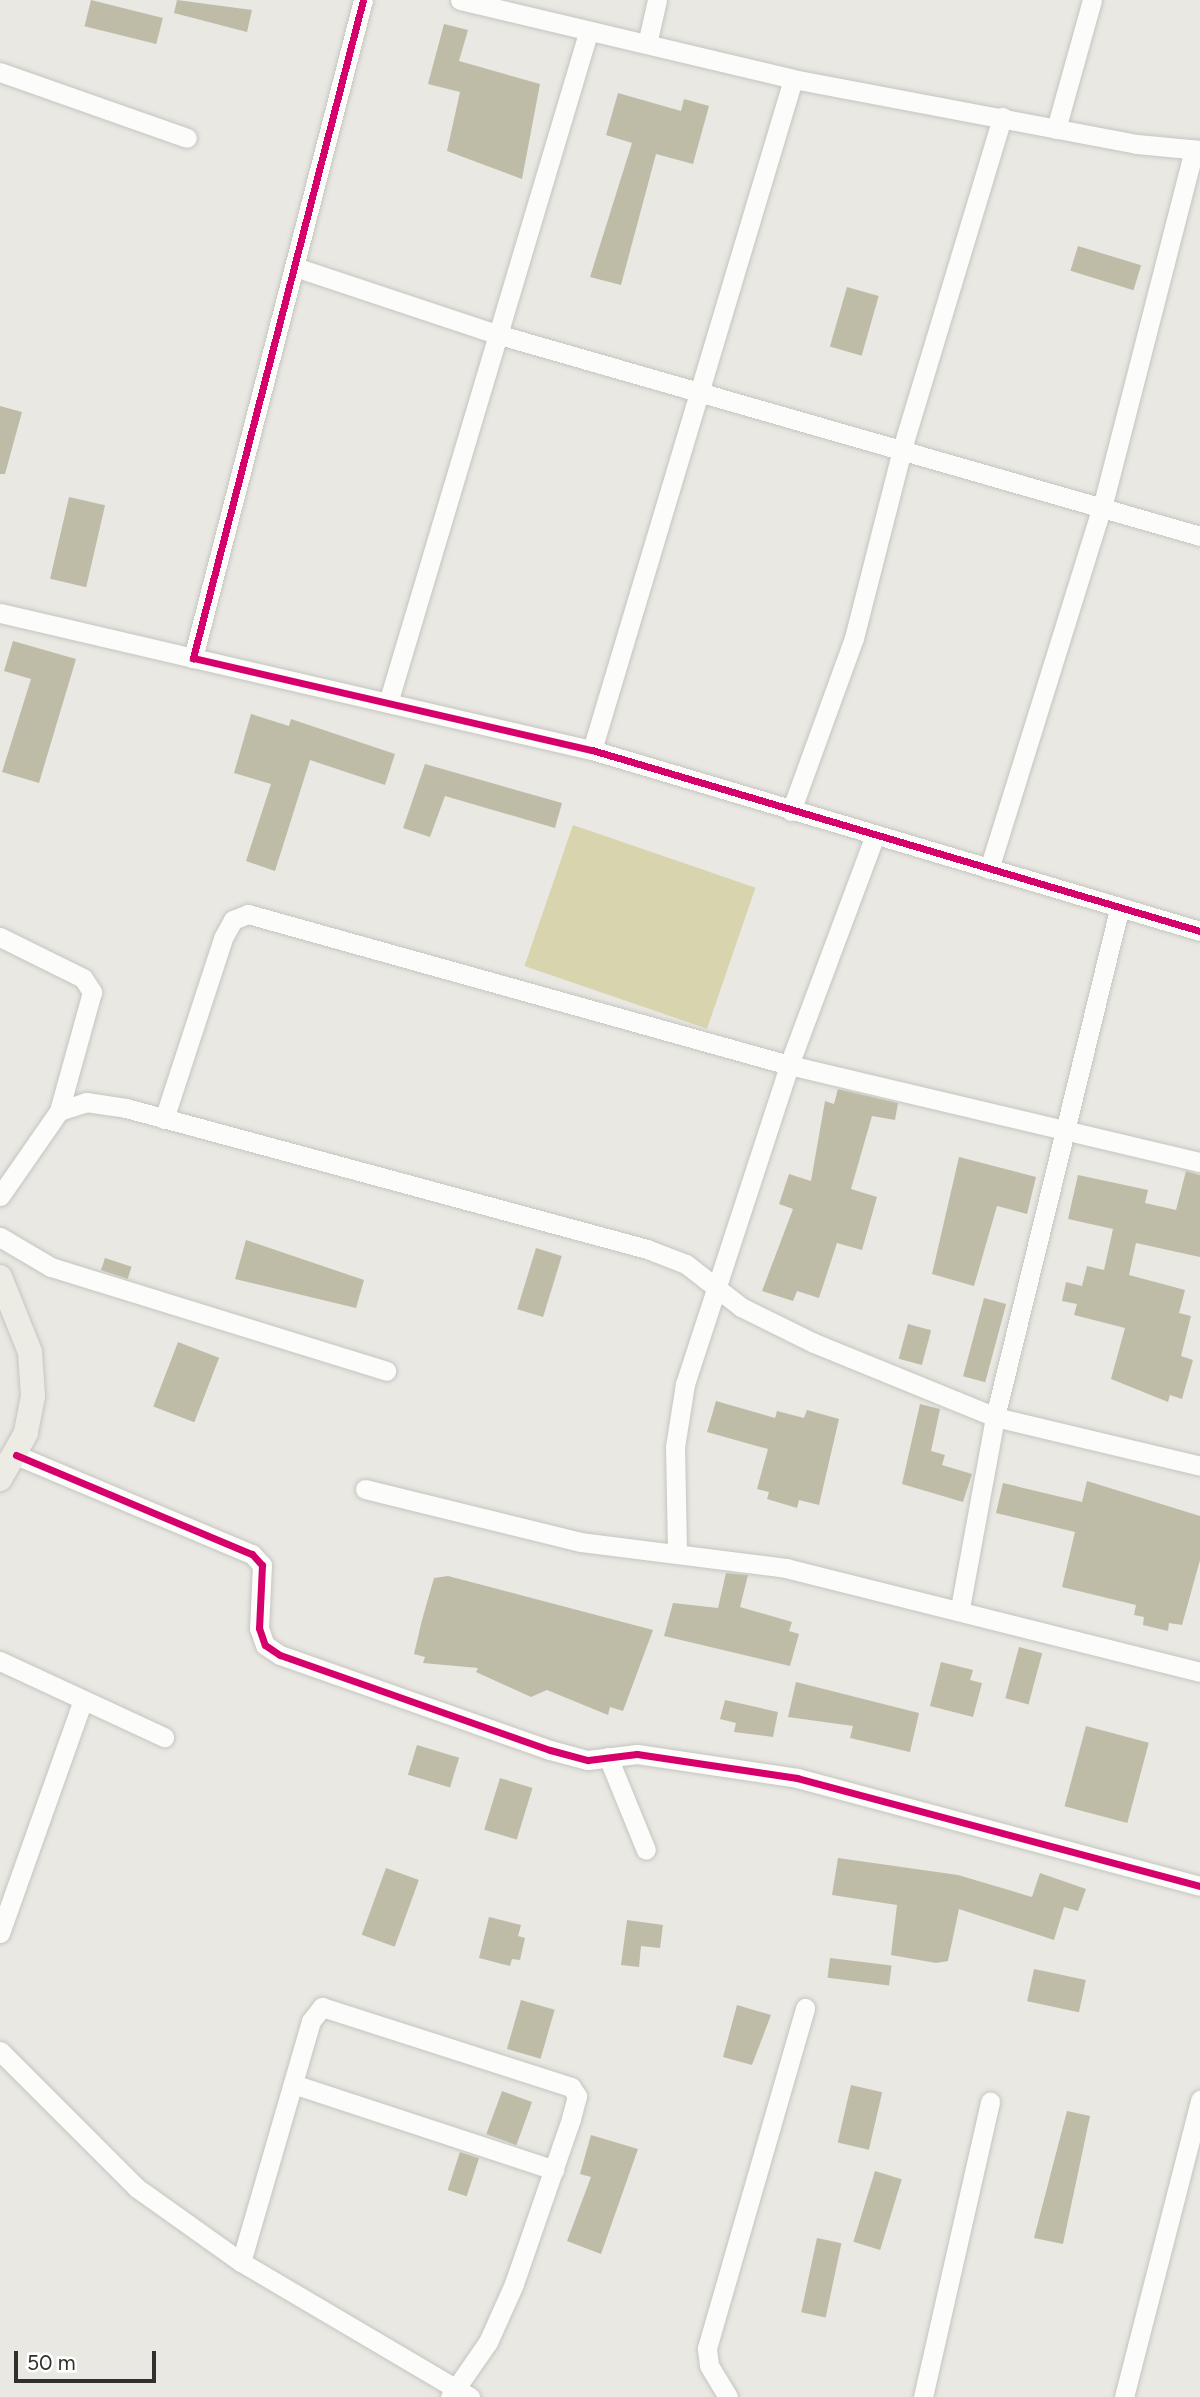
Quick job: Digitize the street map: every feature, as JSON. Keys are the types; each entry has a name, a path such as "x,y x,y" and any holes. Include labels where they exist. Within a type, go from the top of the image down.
{"main road":[{"path":"0,1277 31,1362 33,1396 16,1455 0,1479"}],"street":[{"path":"193,657 363,0"},
{"path":"460,0 483,3 588,33 647,44 793,79 1056,129 1197,150 1102,504 989,869"},
{"path":"647,44 657,0"},
{"path":"1056,129 1092,0"},
{"path":"388,703 588,33"},
{"path":"0,72 187,138"},
{"path":"592,750 702,392 793,79"},
{"path":"791,811 854,638 902,449 1002,117"},
{"path":"295,267 500,335 1102,504 1200,536"},
{"path":"0,613 592,750 874,838 1200,931"},
{"path":"677,1550 677,1428 715,1290 789,1065 874,838"},
{"path":"960,1608 995,1418 1063,1130 1119,910"},
{"path":"164,1119 223,938 233,920 248,915 789,1065 1200,1161"},
{"path":"0,937 83,978 92,992 59,1111 0,1196"},
{"path":"59,1111 86,1102 164,1119 647,1249 699,1272 715,1290 814,1343 995,1418 1200,1466"},
{"path":"0,1237 51,1267 386,1371"},
{"path":"16,1455 252,1554 262,1565 259,1628 265,1645 279,1655 550,1750 608,1758 637,1754 797,1778 1200,1886"},
{"path":"366,1489 581,1542 677,1550 960,1608 1200,1672"},
{"path":"0,1661 163,1737"},
{"path":"0,1933 83,1700"},
{"path":"608,1758 646,1850"},
{"path":"0,2051 137,2188 241,2262 458,2393 488,2342 554,2170 576,2101 571,2087 346,2010 322,2007 311,2021 241,2262"},
{"path":"728,2397 709,2365 707,2348 805,2008"},
{"path":"293,2084 554,2170"},
{"path":"1124,2397 1200,2100"},
{"path":"923,2397 990,2102"}],"shaded area":[{"path":"573,825 755,888 707,1029 524,966"}],"building":[{"path":"91,0 163,18 156,44 84,26"},
{"path":"177,0 252,10 247,32 174,13"},
{"path":"444,24 468,30 459,61 540,84 522,179 447,151 460,92 428,84"},
{"path":"618,93 681,111 684,99 709,106 693,164 656,154 621,285 590,277 632,143 606,135"},
{"path":"1078,246 1141,265 1134,290 1070,271"},
{"path":"847,287 879,296 862,356 830,347"},
{"path":"0,406 22,412 5,474 0,474"},
{"path":"69,497 105,505 86,587 50,579"},
{"path":"13,641 76,659 39,783 2,772 31,679 4,671"},
{"path":"251,714 289,726 291,719 395,754 385,785 310,760 275,871 246,861 271,784 234,773"},
{"path":"425,764 562,803 555,828 445,796 430,837 403,828"},
{"path":"838,1089 898,1103 895,1120 872,1116 851,1189 877,1197 862,1250 837,1243 819,1298 797,1291 793,1301 762,1291 793,1209 779,1204 789,1174 811,1181 825,1101 834,1104"},
{"path":"959,1157 1036,1177 1027,1214 997,1206 974,1286 932,1274"},
{"path":"1186,1171 1200,1175 1200,1257 1136,1243 1129,1275 1185,1290 1179,1313 1191,1316 1181,1356 1193,1360 1182,1399 1170,1395 1168,1402 1111,1379 1125,1328 1074,1315 1077,1304 1062,1301 1066,1282 1082,1286 1087,1266 1104,1270 1113,1229 1068,1219 1078,1175 1148,1190 1145,1203 1176,1210"},
{"path":"246,1240 364,1280 356,1308 235,1279"},
{"path":"536,1248 562,1256 543,1317 517,1309"},
{"path":"105,1258 132,1267 128,1279 101,1270"},
{"path":"984,1298 1006,1304 985,1382 963,1376"},
{"path":"908,1324 931,1330 922,1365 899,1359"},
{"path":"178,1342 219,1358 194,1422 153,1406"},
{"path":"716,1401 775,1418 777,1411 804,1418 807,1410 839,1419 819,1505 799,1500 797,1508 767,1499 769,1492 757,1489 768,1449 707,1432"},
{"path":"920,1404 940,1409 931,1451 945,1455 942,1465 972,1474 963,1502 902,1484"},
{"path":"1087,1481 1200,1516 1200,1560 1182,1625 1169,1623 1168,1631 1143,1625 1144,1617 1134,1615 1136,1605 1062,1587 1075,1532 996,1513 1003,1483 1082,1502"},
{"path":"726,1573 748,1575 740,1607 792,1622 789,1631 799,1634 790,1666 664,1636 673,1603 718,1608"},
{"path":"448,1576 653,1630 623,1711 610,1707 608,1715 547,1690 531,1697 476,1672 478,1668 423,1663 425,1657 414,1654 434,1578"},
{"path":"1019,1647 1042,1653 1028,1704 1005,1698"},
{"path":"941,1662 973,1670 970,1680 982,1683 973,1717 930,1706"},
{"path":"796,1682 919,1713 910,1752 850,1738 853,1726 788,1717"},
{"path":"725,1700 778,1712 773,1737 734,1732 736,1723 720,1719"},
{"path":"1086,1726 1149,1743 1127,1823 1065,1806"},
{"path":"417,1745 459,1758 450,1788 408,1775"},
{"path":"500,1778 533,1788 517,1840 484,1830"},
{"path":"838,1858 958,1875 1032,1897 1040,1873 1086,1889 1078,1911 1064,1907 1054,1940 959,1909 948,1961 936,1963 891,1955 897,1905 832,1895"},
{"path":"386,1868 419,1880 395,1947 362,1935"},
{"path":"489,1917 521,1925 518,1936 525,1938 520,1960 512,1959 510,1966 479,1958"},
{"path":"627,1920 663,1925 660,1948 641,1946 639,1967 621,1965"},
{"path":"830,1958 892,1966 889,1985 828,1978"},
{"path":"1034,1969 1086,1980 1079,2012 1027,2001"},
{"path":"521,2000 555,2010 541,2059 507,2049"},
{"path":"737,2005 771,2015 752,2065 723,2057"},
{"path":"851,2085 882,2092 869,2150 838,2142"},
{"path":"502,2091 532,2102 516,2145 486,2134"},
{"path":"1067,2111 1090,2116 1063,2244 1034,2238"},
{"path":"591,2135 638,2149 601,2254 567,2241 591,2177 580,2174"},
{"path":"460,2152 479,2158 467,2196 448,2190"},
{"path":"875,2171 902,2179 880,2250 853,2242"},
{"path":"817,2238 841,2243 826,2318 801,2312"}],"cycle path":[{"path":"363,0 193,658 592,750 1200,931"},
{"path":"16,1455 252,1554 262,1565 259,1628 265,1645 280,1655 550,1750 588,1760 637,1754 797,1778 1200,1886"}]}
